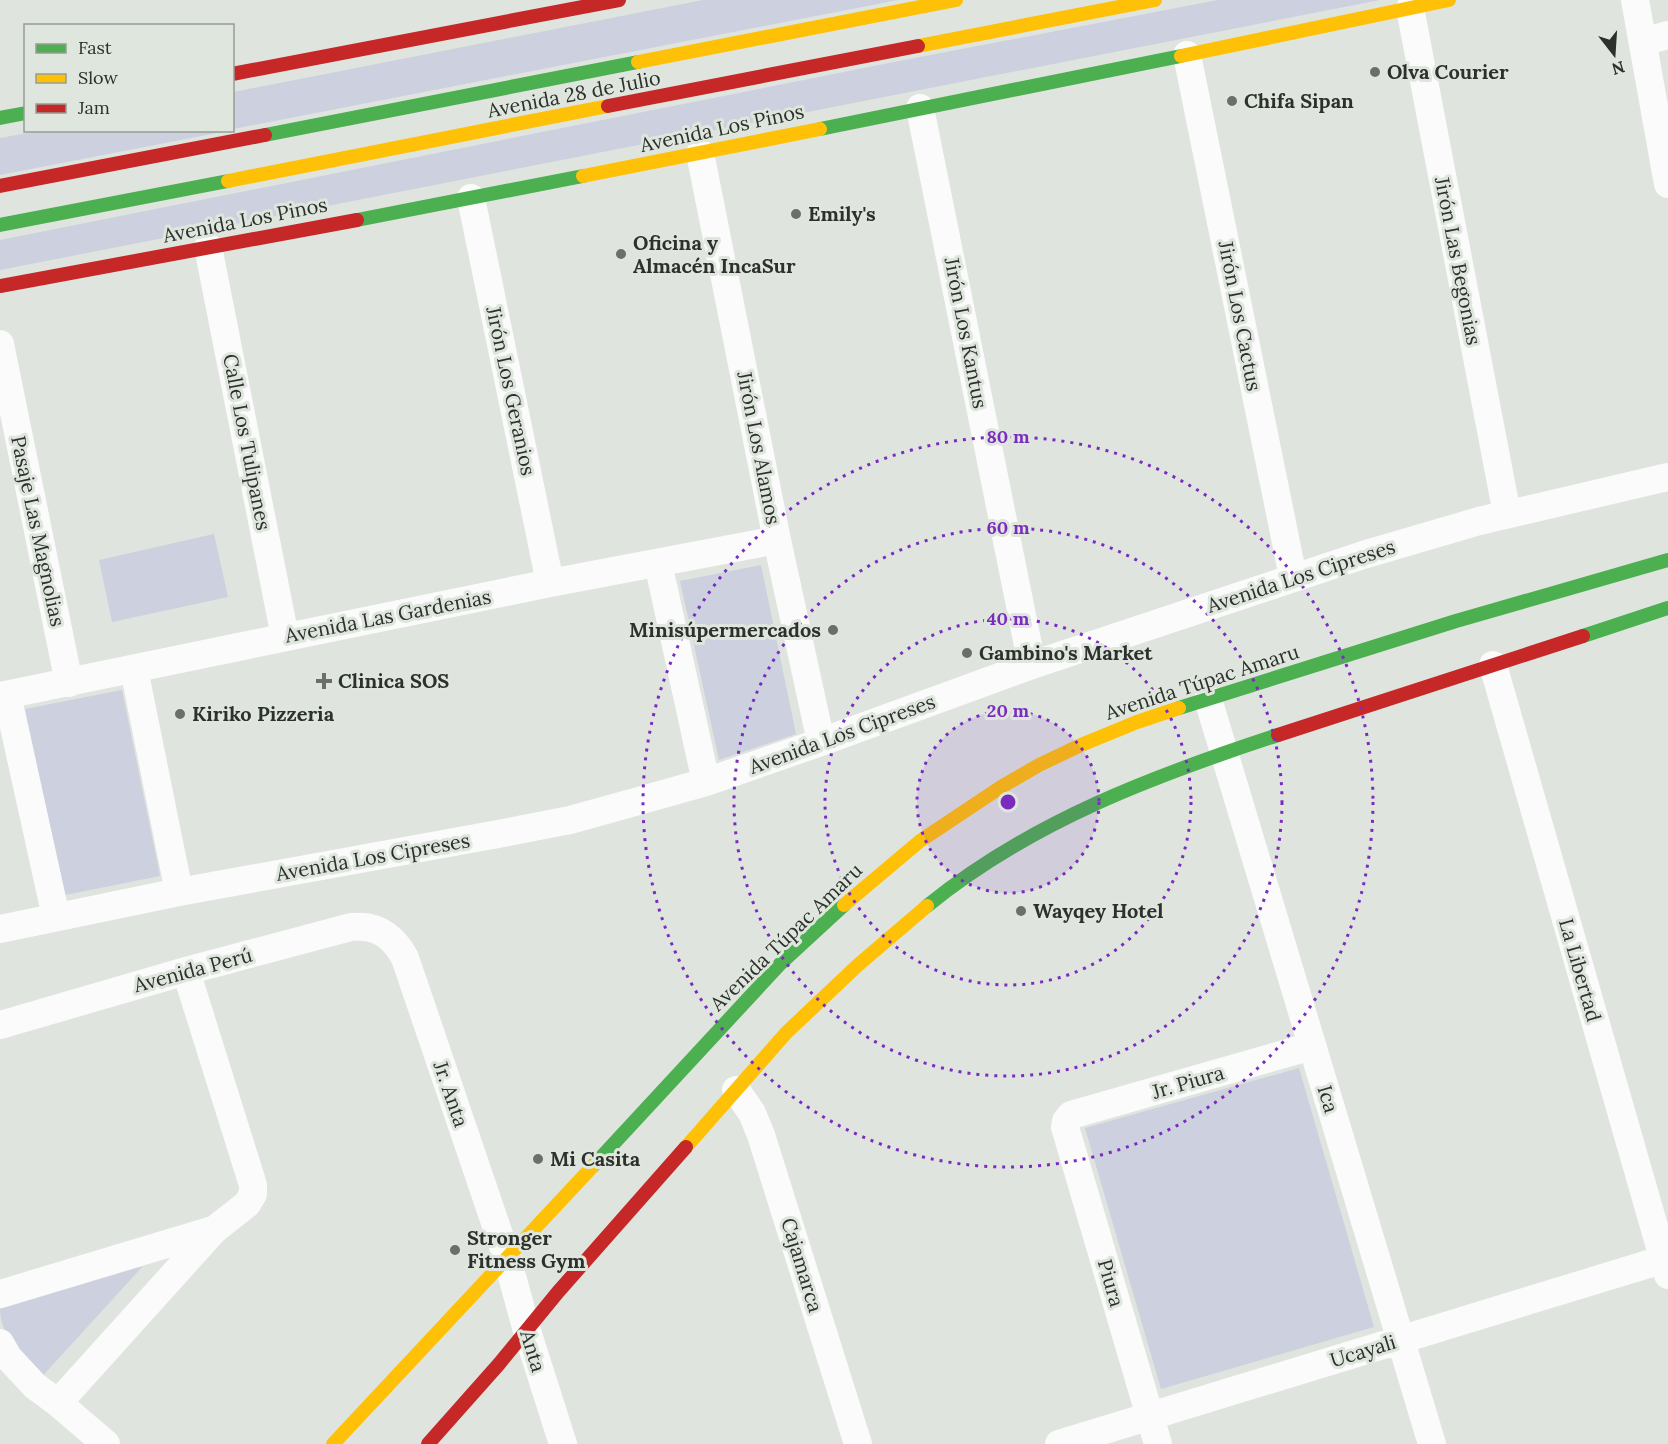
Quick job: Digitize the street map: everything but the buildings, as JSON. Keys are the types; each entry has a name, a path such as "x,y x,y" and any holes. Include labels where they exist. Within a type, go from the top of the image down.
{"main road":[{"path":"234,74 619,0"},
{"name":"Avenida 28 de Julio","path":"0,186 956,0"},
{"name":"Avenida 28 de Julio","path":"0,225 1155,0"},
{"name":"Avenida Los Pinos","path":"0,286 700,153 1449,0"},
{"path":"0,118 24,113"},
{"name":"Avenida Túpac Amaru","path":"333,1444 781,963 824,921 920,841 1001,787 1039,765 1081,745 1137,723 1437,627 1668,560"},
{"path":"428,1444 558,1292 786,1033 826,994 899,930 987,862 1100,800 1165,774 1668,608"}],"street":[{"path":"1635,0 1655,39 1668,184"},
{"name":"Jirón Las Begonias","path":"1410,8 1507,514"},
{"name":"Jirón Los Cactus","path":"1187,55 1293,577"},
{"name":"Jirón Los Kantus","path":"920,108 1032,665"},
{"name":"Jirón Los Alamos","path":"700,153 777,540 821,742"},
{"name":"Jirón Los Geranios","path":"471,198 550,583"},
{"name":"Calle Los Tulipanes","path":"208,247 285,637"},
{"name":"Pasaje Las Magnolias","path":"0,344 69,683"},
{"name":"Avenida Los Cipreses","path":"0,929 180,892 570,820 706,782 1032,665 1363,555 1507,514 1668,477"},
{"name":"Avenida Las Gardenias","path":"4,696 550,583 777,540"},
{"path":"658,563 706,782"},
{"name":"La Libertad","path":"1493,665 1667,1264"},
{"path":"134,669 180,892"},
{"path":"4,696 56,917"},
{"name":"Ica","path":"1208,699 1432,1444"},
{"name":"Avenida Perú","path":"0,1025 186,971 351,927 371,928 386,935"},
{"name":"Jr. Anta","path":"386,935 398,946 405,958 507,1258"},
{"path":"58,1403 214,1230 247,1204 253,1194 253,1185 186,971"},
{"name":"Jr. Piura","path":"1066,1121 1071,1115 1312,1046"},
{"name":"Cajamarca","path":"736,1090 752,1113 761,1135 858,1444"},
{"name":"Piura","path":"1066,1121 1065,1127 1158,1444"},
{"path":"0,1294 214,1230"},
{"name":"Anta","path":"507,1258 527,1331 563,1444"},
{"name":"Ucayali","path":"1059,1444 1400,1340 1667,1264"},
{"path":"0,1344 8,1357 35,1386 106,1444"}],"shaded area":[{"path":"703,0 898,0 234,129 234,92"},
{"path":"1218,0 1380,0 0,270 0,240 894,62"},
{"path":"33,132 222,132 0,175 0,138"},
{"path":"214,534 228,597 112,622 99,560"},
{"path":"761,565 796,734 719,760 680,581"},
{"path":"122,690 160,876 65,895 25,709"},
{"path":"1299,1068 1374,1327 1161,1389 1085,1128"},
{"path":"143,1266 38,1381 25,1366 8,1338 0,1309"}],"traffic: fast":[{"path":"820,129 1181,56"},
{"path":"265,135 638,62"},
{"path":"0,118 24,113"},
{"path":"357,220 583,176"},
{"path":"0,225 228,181"},
{"path":"1179,708 1456,621 1668,560"},
{"path":"1583,636 1668,608"},
{"path":"927,906 967,876 1008,850 1094,804 1185,767 1278,735"},
{"path":"593,1166 781,963 844,905"}],"traffic: slow":[{"path":"638,62 956,0"},
{"path":"918,46 1155,0"},
{"path":"1181,56 1449,0"},
{"path":"228,181 608,106"},
{"path":"583,176 820,129"},
{"path":"844,905 920,841 1001,787 1039,765 1081,745 1179,708"},
{"path":"686,1147 786,1033 858,965 927,906"},
{"path":"333,1444 593,1166"}],"traffic: jam":[{"path":"234,74 619,0"},
{"path":"608,106 918,46"},
{"path":"0,186 265,135"},
{"path":"0,286 357,220"},
{"path":"1278,735 1583,636"},
{"path":"428,1444 686,1147"}],"place":[{"name":"Olva Courier","path":"1375,72"},
{"name":"Chifa Sipan","path":"1232,101"},
{"name":"Emily's","path":"796,214"},
{"name":"Oficina y Almacén IncaSur","path":"621,254"},
{"name":"Minisúpermercados","path":"833,630"},
{"name":"Gambino's Market","path":"967,653"},
{"name":"Clinica SOS","path":"324,681"},
{"name":"Kiriko Pizzeria","path":"180,714"},
{"name":"Wayqey Hotel","path":"1021,911"},
{"name":"Mi Casita","path":"538,1159"},
{"name":"Stronger Fitness Gym","path":"455,1250"}]}
